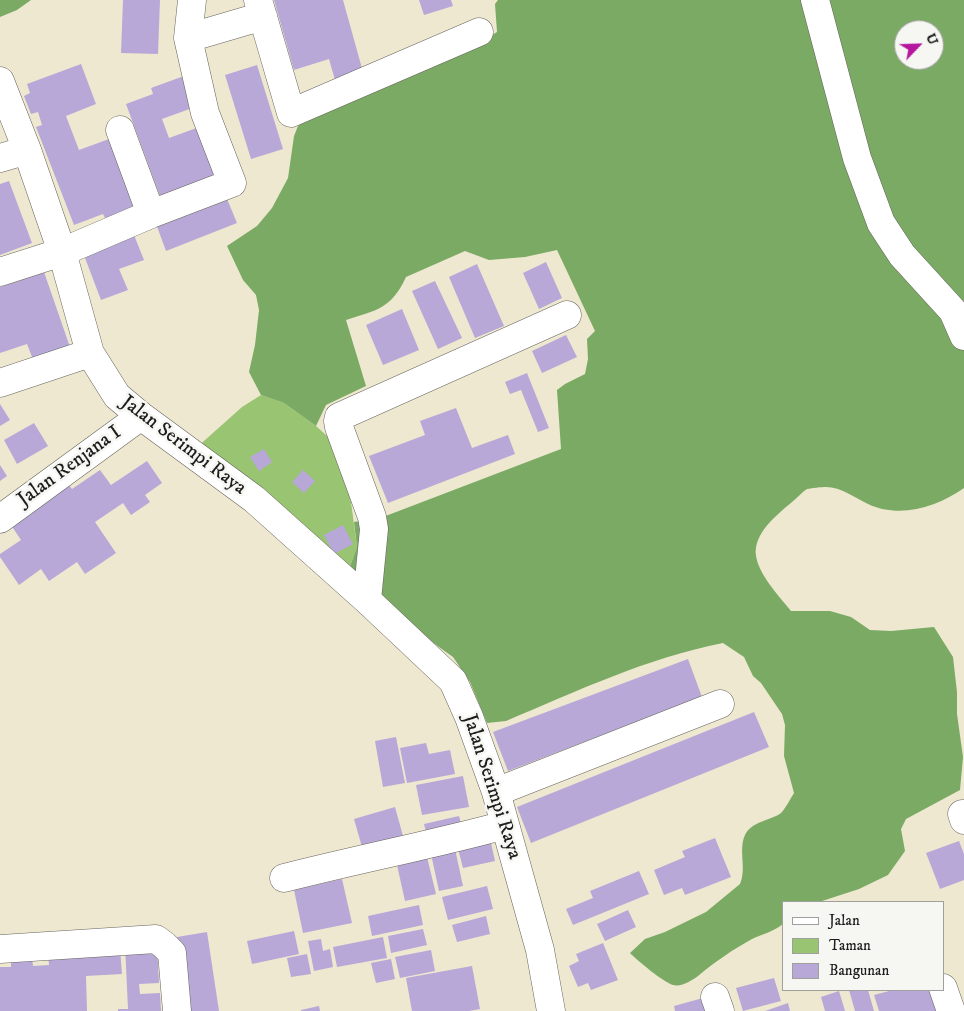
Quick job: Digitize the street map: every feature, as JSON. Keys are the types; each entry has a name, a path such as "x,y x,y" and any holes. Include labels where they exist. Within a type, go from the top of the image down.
{"street":[{"path":"0,272 62,252 151,214 232,183 205,113 188,38 192,0"},
{"path":"815,0 857,158 881,223 902,255 953,311 964,336"},
{"path":"188,38 261,8 291,113 479,32"},
{"name":"Jalan Serimpi Raya","path":"0,82 27,150 62,252 90,353 116,396 254,499 367,600 453,681 470,717 496,792 540,950 551,1011"},
{"path":"120,130 151,214"},
{"path":"0,158 27,150"},
{"path":"367,600 374,529 372,517 339,427 339,417 567,315"},
{"path":"0,383 90,353"},
{"name":"Jalan Renjana I","path":"0,519 141,416"},
{"path":"496,792 720,704"},
{"path":"284,878 360,858 446,841 505,825"},
{"path":"0,949 156,939 164,944 172,953 177,1011"},
{"path":"944,991 951,1011"}],"green space":[{"path":"0,0 31,0 17,10 0,17"},
{"path":"498,0 964,0 964,488 942,501 905,511 880,508 832,487 807,489 767,525 758,540 756,548 758,563 765,578 791,611 830,611 851,617 870,630 891,631 934,627 953,657 957,692 957,714 963,757 960,790 906,819 901,829 905,851 888,875 859,889 822,901 782,901 782,925 745,943 692,980 680,985 673,985 663,980 630,953 645,939 665,932 706,912 740,884 743,872 742,847 745,835 752,827 781,813 794,793 784,756 785,725 782,714 761,683 753,676 744,657 723,643 695,649 613,676 506,721 487,723 470,682 453,657 411,627 347,575 357,547 354,522 383,517 561,449 557,390 585,374 588,359 587,339 595,331 557,250 525,257 489,260 465,251 406,277 395,296 389,302 375,310 346,320 366,386 326,405 316,426 284,403 261,395 249,372 255,345 259,310 256,295 243,280 227,246 257,226 272,208 288,178 294,136 298,126 307,119 469,49 497,32 495,4"},
{"path":"261,395 284,403 316,426 336,444 351,502 357,547 347,575 195,449 242,407"}],"building":[{"path":"123,0 160,0 158,54 121,53"},
{"path":"274,0 343,0 363,72 335,80 329,59 294,70"},
{"path":"419,0 451,0 453,6 424,15"},
{"path":"81,64 96,104 66,116 79,150 109,139 135,207 105,218 103,214 74,225 36,127 42,125 38,112 31,114 24,96 30,93 27,84"},
{"path":"257,65 283,149 251,159 225,75"},
{"path":"184,76 195,107 162,119 169,138 202,126 219,174 160,196 126,104 153,94 151,88"},
{"path":"9,181 32,243 0,255 0,184"},
{"path":"225,194 237,223 166,251 155,221"},
{"path":"132,230 144,260 119,269 128,290 101,300 82,250"},
{"path":"546,262 562,298 539,309 523,273"},
{"path":"477,264 504,326 475,338 449,277"},
{"path":"44,272 71,350 34,362 27,344 0,353 0,287"},
{"path":"435,281 462,338 438,349 412,291"},
{"path":"402,309 419,350 383,365 366,325"},
{"path":"566,335 577,357 542,373 532,351"},
{"path":"527,373 549,428 538,432 521,390 510,394 505,382"},
{"path":"0,404 10,420 0,426"},
{"path":"456,408 472,448 508,435 515,454 388,503 369,456 425,435 420,421"},
{"path":"34,423 48,446 17,464 4,440"},
{"path":"264,449 272,462 259,471 250,457"},
{"path":"147,461 162,483 145,495 150,502 131,515 123,503 95,522 116,553 85,574 77,562 49,581 41,569 19,585 0,557 0,554 21,540 11,525 69,485 72,489 100,470 111,485"},
{"path":"0,465 7,476 0,481"},
{"path":"303,470 315,481 304,493 292,482"},
{"path":"343,525 353,544 334,554 324,535"},
{"path":"688,659 702,697 508,771 493,732"},
{"path":"754,712 769,747 531,843 517,807"},
{"path":"396,737 405,783 383,787 375,741"},
{"path":"426,743 429,754 450,750 455,774 407,783 400,748"},
{"path":"463,776 469,807 422,815 416,785"},
{"path":"395,807 403,836 362,847 354,819"},
{"path":"459,816 463,831 428,840 424,824"},
{"path":"489,834 495,861 463,868 456,841"},
{"path":"715,838 731,877 685,895 682,888 664,895 654,870 685,857 682,851"},
{"path":"959,841 964,854 964,880 940,889 926,853"},
{"path":"455,849 463,886 439,891 431,854"},
{"path":"427,857 436,894 405,901 397,865"},
{"path":"639,871 649,894 573,925 566,909 593,898 590,891"},
{"path":"342,879 352,923 303,933 294,890"},
{"path":"487,886 493,909 448,920 442,897"},
{"path":"419,905 423,925 372,936 368,916"},
{"path":"628,910 636,927 605,941 597,924"},
{"path":"486,916 490,934 457,942 452,925"},
{"path":"423,929 427,945 391,953 388,936"},
{"path":"294,931 299,954 252,964 247,941"},
{"path":"207,932 219,1011 187,1011 177,937"},
{"path":"383,937 387,958 337,967 333,947"},
{"path":"321,939 323,951 330,949 333,967 314,971 308,941"},
{"path":"157,943 159,983 139,984 140,994 160,993 161,1011 118,1011 118,1009 128,1009 125,945"},
{"path":"603,943 618,980 591,990 588,983 578,987 569,966 579,961 576,954"},
{"path":"120,948 122,974 86,976 87,1011 0,1011 0,967 11,967 11,958 32,957 33,966 49,965 48,952"},
{"path":"431,950 435,971 400,978 395,957"},
{"path":"307,954 311,974 291,977 287,958"},
{"path":"391,959 395,979 376,983 371,963"},
{"path":"472,966 480,1009 469,1011 412,1011 406,978"},
{"path":"774,978 781,1001 743,1011 736,988"},
{"path":"839,991 845,1011 825,1011 821,997"},
{"path":"849,991 868,991 874,1011 855,1011"},
{"path":"889,991 932,991 938,1011 879,1011 874,995"},
{"path":"710,996 714,1011 675,1011 674,1006"},
{"path":"788,1003 790,1011 765,1011"},
{"path":"319,1006 320,1011 301,1011 301,1010"}]}
